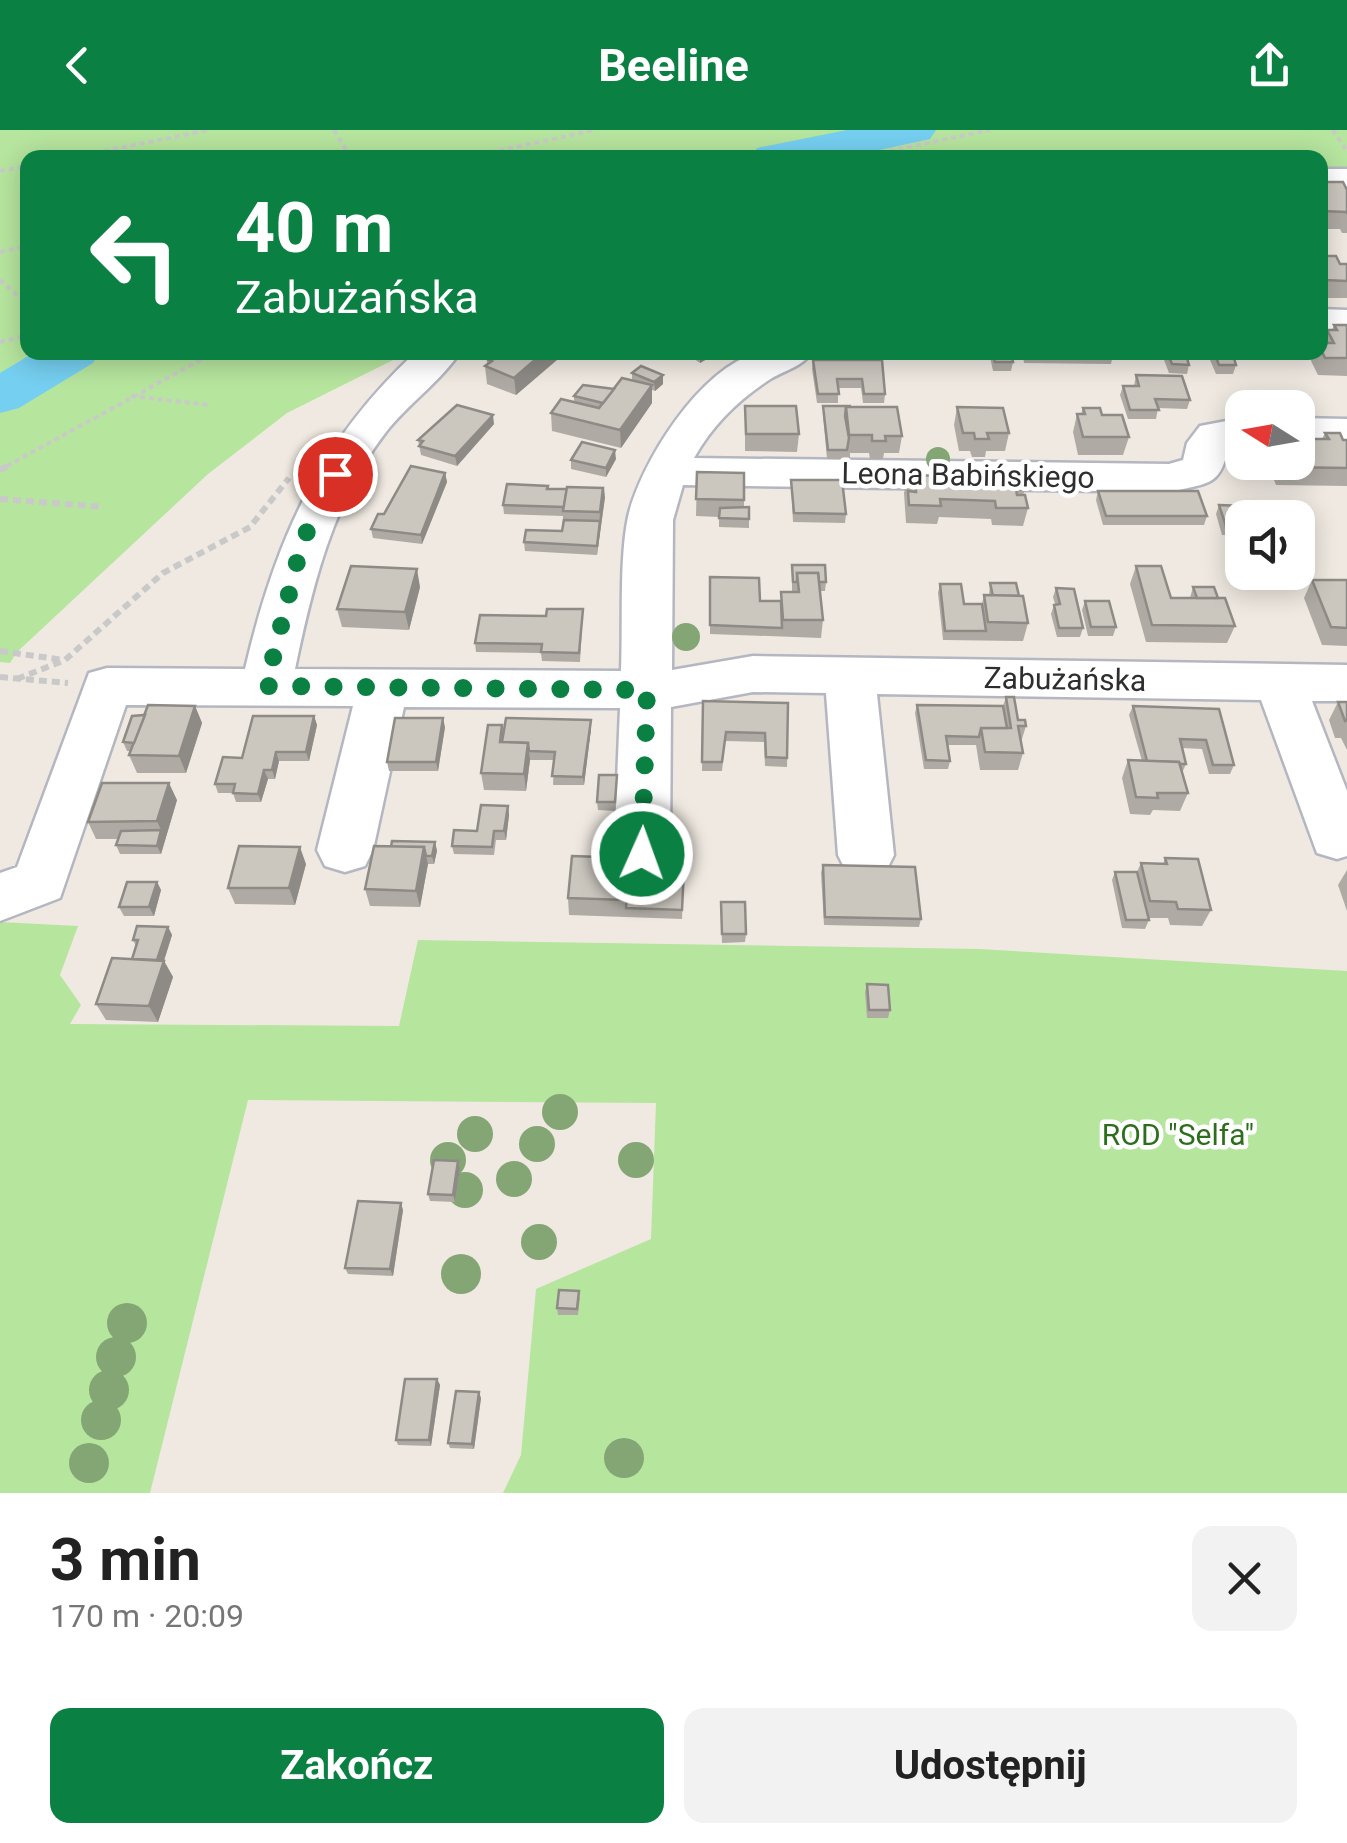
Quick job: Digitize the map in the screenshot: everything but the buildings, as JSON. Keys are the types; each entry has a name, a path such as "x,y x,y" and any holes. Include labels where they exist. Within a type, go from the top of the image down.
{"street":[{"path":"266,686 284,602 321,497 368,425 432,360"},
{"path":"642,854 650,520 664,471 689,428 718,397 776,360"},
{"path":"1315,431 1347,432"},
{"name":"Leona Babińskiego","path":"664,471 1171,478 1203,468 1205,442 1225,434"},
{"path":"850,675 866,855"},
{"name":"Zabużańska","path":"108,686 647,690 679,689 733,676 850,675 1347,684"},
{"path":"1280,682 1337,837"},
{"path":"0,897 40,882 108,686"},
{"path":"345,850 383,687"}],"path":[{"path":"109,150 209,130"},
{"path":"501,150 595,130"},
{"path":"893,150 990,130"},
{"path":"1333,130 1347,153"},
{"path":"0,280 20,298"},
{"path":"0,470 199,360"},
{"path":"129,396 209,405"},
{"path":"16,678 65,660 163,572 250,526 299,465"},
{"path":"0,499 104,507"},
{"path":"0,651 17,652"},
{"path":"0,677 108,686"}],"green space":[{"path":"0,130 1347,130 1347,170 1328,170 1328,150 20,150 20,360 393,360 287,413 208,474 17,652 10,663 0,662"},
{"name":"ROD \"Selfa\"","path":"0,922 78,926 60,975 81,1005 70,1024 399,1026 418,940 979,949 1347,971 1347,1493 503,1493 521,1455 536,1289 651,1239 656,1103 248,1100 150,1493 0,1493"}],"waterway":[{"path":"813,150 914,130"},
{"path":"0,396 61,360"}],"route":[{"path":"335,474 302,542 266,686 647,690 642,854"}]}
